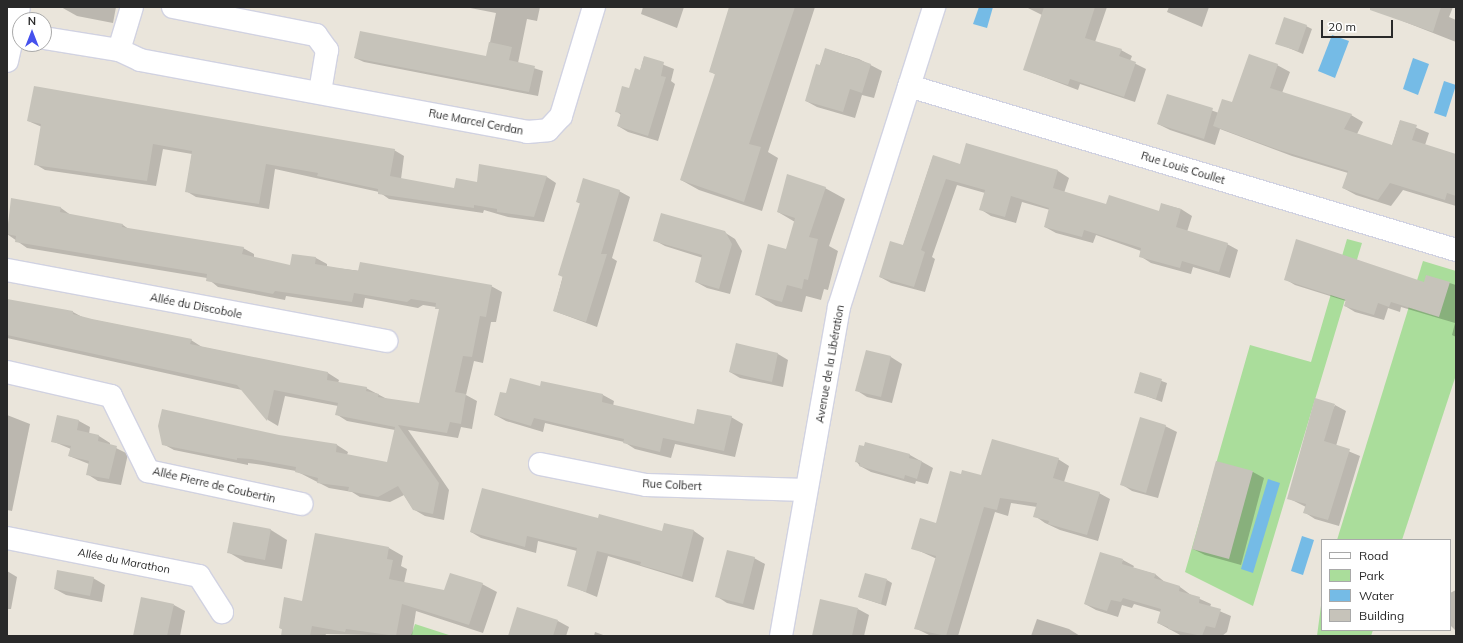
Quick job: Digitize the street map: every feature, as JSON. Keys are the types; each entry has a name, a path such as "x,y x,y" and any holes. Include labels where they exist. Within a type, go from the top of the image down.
{"street":[{"path":"119,50 132,7"},
{"path":"173,7 316,35 327,50 320,92"},
{"name":"Rue Marcel Cerdan","path":"52,39 119,50 140,60 320,92 527,132 548,130 561,116 594,7"},
{"name":"Avenue de la Libération","path":"781,636 839,307 934,7"},
{"path":"7,61 12,45"},
{"name":"Rue Louis Coullet","path":"909,86 1456,250"},
{"name":"Allée du Discobole","path":"7,270 386,341"},
{"name":"Allée Pierre de Coubertin","path":"7,372 111,396 148,471 302,504"},
{"name":"Rue Colbert","path":"540,464 646,485 806,490"},
{"name":"Allée du Marathon","path":"7,538 199,576 222,612"}],"green space":[{"path":"1347,239 1362,243 1253,606 1185,572 1250,345 1311,362"},
{"path":"1423,261 1456,271 1456,375 1402,539 1337,539"},
{"path":"1321,606 1321,631 1373,631 1371,636 1317,636"},
{"path":"415,624 452,636 411,636"}],"water":[{"path":"979,7 993,7 987,28 973,24"},
{"path":"1332,35 1349,41 1335,78 1318,71"},
{"path":"1413,58 1429,64 1418,95 1403,89"},
{"path":"1444,81 1456,85 1446,117 1434,113"},
{"path":"1268,479 1280,483 1253,573 1241,569"},
{"path":"1302,536 1314,540 1303,575 1291,571"}],"building":[{"path":"729,7 795,7 749,144 761,147 744,202 680,180 715,74 709,72"},
{"path":"1044,7 1095,7 1085,38 1122,49 1119,56 1136,62 1124,97 1070,79 1068,85 1023,70"},
{"path":"1370,7 1441,7 1433,32 1370,10"},
{"path":"1284,17 1307,25 1298,51 1275,44"},
{"path":"360,31 486,56 489,42 512,47 509,60 535,66 529,92 354,58"},
{"path":"825,48 871,64 862,93 850,89 843,112 805,101 816,64 820,65"},
{"path":"1249,54 1278,64 1270,88 1352,114 1344,129 1392,145 1400,120 1417,125 1412,140 1456,154 1456,196 1447,193 1445,200 1390,183 1378,200 1342,188 1348,171 1279,150 1213,126 1222,99 1232,102"},
{"path":"644,56 664,62 661,76 666,77 648,136 617,126 621,113 615,112 622,86 629,88 635,68 640,70"},
{"path":"34,86 395,149 390,176 454,188 456,178 477,182 479,164 547,176 534,217 497,212 497,209 474,205 474,208 378,194 378,189 317,176 318,173 266,164 259,204 185,192 192,151 153,144 147,181 34,165 41,124 27,121"},
{"path":"1167,94 1213,108 1204,139 1157,124"},
{"path":"966,143 1058,170 1053,188 1079,196 1106,204 1109,195 1159,211 1161,203 1181,209 1176,227 1228,243 1219,272 1182,261 1180,268 1139,257 1141,248 1084,230 1082,237 1044,227 1049,208 1011,196 1005,217 979,210 985,190 946,179 921,250 925,252 914,287 879,277 890,241 903,245 933,155 960,164"},
{"path":"787,174 826,187 809,237 818,239 808,280 804,279 802,289 787,285 782,302 755,295 768,244 786,249 795,218 777,212"},
{"path":"583,178 620,190 601,254 607,254 586,322 553,311 563,277 558,275 580,203 576,202"},
{"path":"11,198 61,207 60,212 123,224 122,227 244,247 242,254 290,265 292,254 316,257 315,264 358,271 360,262 492,285 486,317 480,316 472,357 463,356 455,392 466,394 461,424 450,422 447,433 398,425 439,483 433,514 413,510 398,486 378,497 348,491 349,487 317,483 318,478 295,472 296,467 251,459 237,458 237,460 162,445 158,426 162,409 279,435 337,444 336,452 387,462 395,427 335,415 338,403 274,390 267,421 237,385 7,335 7,299 73,311 73,314 92,319 192,339 190,344 328,372 327,380 367,387 366,391 379,394 378,397 419,403 439,309 435,309 436,303 411,299 407,302 354,293 352,302 275,291 273,294 206,281 207,274 15,242 16,236 7,234"},
{"path":"661,213 725,231 732,244 719,289 695,282 702,255 653,241"},
{"path":"1296,239 1424,282 1426,275 1450,282 1439,317 1391,302 1389,307 1378,303 1374,315 1344,306 1346,300 1284,280"},
{"path":"736,343 778,353 772,382 729,372"},
{"path":"866,350 891,356 881,397 855,391"},
{"path":"1140,372 1162,379 1156,399 1134,393"},
{"path":"510,378 540,386 541,381 603,394 602,402 694,424 697,409 732,416 724,451 663,438 660,452 623,443 624,439 534,418 531,426 494,415 500,392 506,393"},
{"path":"1315,398 1335,404 1324,441 1350,449 1328,520 1303,513 1306,504 1287,499"},
{"path":"57,415 79,420 77,430 99,435 98,441 117,446 109,479 86,475 89,461 68,456 71,446 51,442"},
{"path":"1140,417 1166,425 1146,493 1120,485"},
{"path":"992,439 1059,458 1053,478 1100,492 1087,535 1048,524 1049,521 1033,517 1037,503 1000,498 997,510 984,507 946,636 914,629 936,556 911,549 920,518 936,523 950,471 961,474 962,470 981,475"},
{"path":"865,442 910,454 909,458 922,461 917,479 905,475 904,479 859,466 860,463 855,462 859,445 864,446"},
{"path":"1216,461 1253,471 1229,559 1192,549"},
{"path":"482,488 598,518 599,514 662,531 664,523 694,530 682,577 640,565 641,562 597,551 586,592 567,586 577,548 527,536 525,547 470,532"},
{"path":"233,522 271,529 265,560 227,553"},
{"path":"315,533 389,547 387,559 393,560 389,579 444,590 450,573 483,583 469,625 402,604 396,636 346,629 345,632 312,626 310,636 281,636 282,629 279,628 284,597 302,601"},
{"path":"727,550 755,557 743,604 715,597"},
{"path":"1100,552 1123,559 1122,564 1156,574 1154,578 1180,586 1179,591 1200,597 1199,603 1221,609 1215,628 1206,626 1202,636 1168,629 1168,627 1157,623 1161,609 1123,598 1121,602 1111,600 1107,611 1084,604"},
{"path":"57,570 94,577 90,596 54,589"},
{"path":"865,573 887,579 881,604 858,597"},
{"path":"141,597 174,604 167,636 133,636"},
{"path":"820,599 858,608 852,636 812,636"},
{"path":"517,607 558,620 553,636 508,636"}]}
